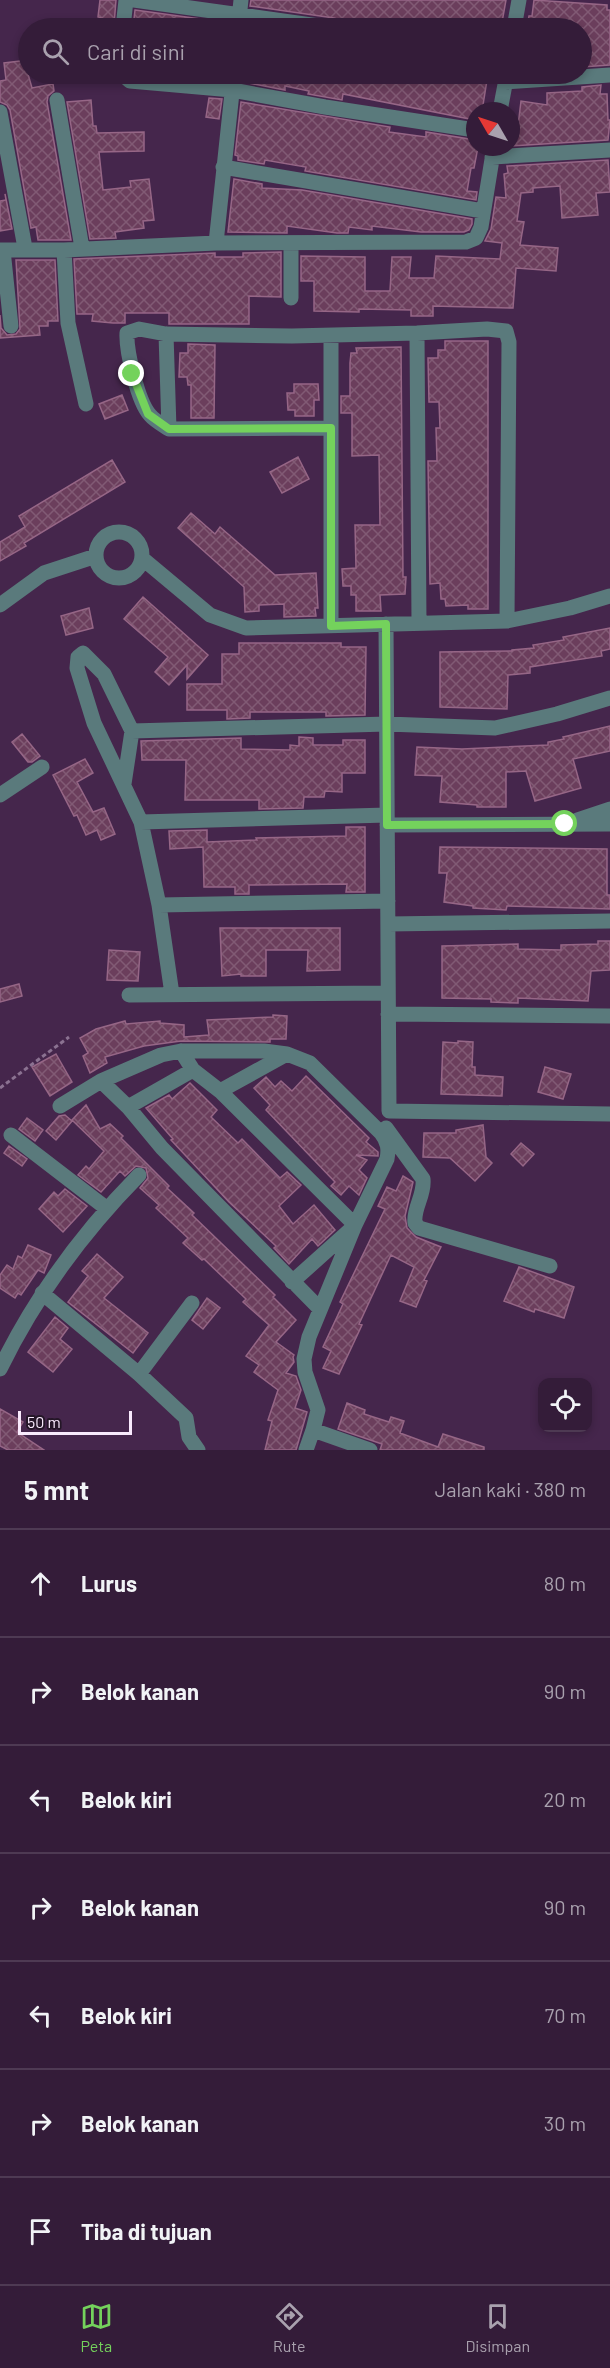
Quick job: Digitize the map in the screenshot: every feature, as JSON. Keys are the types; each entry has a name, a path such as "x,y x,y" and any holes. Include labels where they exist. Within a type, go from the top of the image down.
{"street":[{"path":"124,18 126,0"},
{"path":"134,0 267,18"},
{"path":"516,18 519,0"},
{"path":"592,76 610,75"},
{"path":"164,84 232,90 466,129"},
{"path":"216,243 233,84"},
{"path":"502,102 505,84"},
{"path":"57,100 82,248"},
{"path":"0,112 25,248"},
{"path":"520,152 610,150"},
{"path":"11,326 1,250 25,248 64,250 216,243 466,242 476,238 482,227 492,156"},
{"path":"223,167 483,211"},
{"path":"291,244 291,298"},
{"path":"64,250 68,323 86,404"},
{"path":"331,428 169,429 148,414 132,374 127,333 139,329 166,334 331,336 487,329 506,331 509,342 507,621"},
{"path":"417,333 418,623"},
{"path":"166,334 169,429"},
{"path":"331,336 331,626"},
{"path":"121,532 130,534 138,540 143,559 139,568 132,575 113,578 98,566 96,556 103,538 111,533 121,532"},
{"path":"0,605 44,573 96,556"},
{"path":"143,559 210,615 246,628 507,621 570,608 610,596"},
{"path":"386,624 389,1111 610,1114"},
{"path":"124,784 132,731 104,674 86,654 80,654 77,668 94,723 141,822 159,905 172,994"},
{"path":"132,731 387,724 495,728 557,714 610,698"},
{"path":"0,795 42,766"},
{"path":"565,824 610,809"},
{"path":"141,822 387,820 610,824"},
{"path":"159,905 388,901"},
{"path":"388,924 610,921"},
{"path":"129,995 388,993"},
{"path":"388,1014 610,1016"},
{"path":"181,1051 192,1070 220,1091 355,1225"},
{"path":"60,1106 101,1081 161,1055 181,1051 264,1051 287,1054 310,1062 368,1118 387,1141 389,1150 387,1159 355,1225 309,1336 304,1359 305,1372 318,1410 306,1450"},
{"path":"220,1091 287,1054"},
{"path":"128,1107 192,1070"},
{"path":"101,1081 128,1107 162,1148 319,1308"},
{"path":"368,1118 384,1126 423,1179 424,1187 414,1218 419,1228 550,1266"},
{"path":"11,1135 106,1208"},
{"path":"0,1370 4,1353 42,1293 106,1208 139,1175"},
{"path":"292,1282 355,1225"},
{"path":"42,1293 139,1374 186,1418 189,1437 198,1450"},
{"path":"139,1374 192,1303"},
{"path":"313,1430 370,1450"}],"path":[{"path":"0,1088 69,1037"}],"building":[{"path":"100,0 116,0 115,18 98,17"},
{"path":"251,0 506,0 503,18 334,18 250,6"},
{"path":"534,0 607,5 607,10 610,10 610,65 592,66 592,18 529,18 532,16"},
{"path":"135,10 193,18 134,18"},
{"path":"18,61 18,84 31,84 32,88 53,84 54,91 48,96 47,102 71,240 38,240 36,227 31,228 10,110 7,105 0,102 0,81 6,80 4,63"},
{"path":"254,84 486,84 483,102 466,102 466,118 343,94 342,100 308,94 309,91 285,86 285,90"},
{"path":"601,85 600,94 607,94 608,120 610,120 608,140 520,145 521,101 547,105 547,93 582,91 582,87"},
{"path":"209,98 222,99 219,119 206,117"},
{"path":"91,100 93,126 96,126 97,133 144,132 144,151 99,152 103,190 131,187 130,181 149,179 154,220 143,221 144,228 115,232 116,238 90,239 67,102"},
{"path":"241,102 390,127 389,132 426,137 426,132 466,139 466,156 476,156 474,168 471,168 467,191 477,192 476,200 305,171 306,167 265,160 264,164 238,160 238,156 235,155"},
{"path":"608,160 610,192 596,193 598,215 562,218 560,186 533,188 533,192 521,193 517,221 524,222 520,245 558,248 556,271 516,268 513,308 433,306 433,316 411,316 411,310 314,311 314,281 301,281 301,256 365,257 365,291 390,291 392,257 411,257 409,278 434,278 436,256 500,259 502,243 485,241 491,229 496,197 506,198 504,174 508,173 507,166"},
{"path":"234,179 262,184 262,188 302,190 472,219 472,224 469,230 464,232 421,232 372,226 372,230 349,227 348,233 337,233 287,226 287,233 228,232"},
{"path":"5,194 12,229 0,231 0,201 6,200"},
{"path":"281,252 281,297 249,296 249,324 169,324 169,313 125,313 125,323 113,323 92,321 93,314 77,314 74,259 215,253 215,257 243,257 243,253"},
{"path":"16,260 55,260 58,321 48,321 48,326 39,326 40,335 0,338 0,315 1,328 7,335 16,334 20,329"},
{"path":"445,341 488,341 488,609 468,609 468,605 446,606 445,599 441,599 440,583 430,584 428,461 437,461 436,428 440,428 439,402 429,402 428,358 438,358 438,350 445,350"},
{"path":"188,344 215,345 214,418 191,418 191,385 188,385 187,377 179,377 180,353 188,353"},
{"path":"401,347 405,594 380,595 381,611 356,611 356,595 351,595 351,586 343,586 342,569 356,568 355,525 380,525 379,455 352,456 352,413 341,413 341,396 350,396 351,353 357,353 356,348"},
{"path":"294,384 318,384 319,400 314,400 314,416 295,416 295,410 288,410 287,393 294,393"},
{"path":"122,395 128,410 105,419 99,404"},
{"path":"298,457 309,479 282,493 270,472"},
{"path":"112,460 125,482 24,543 26,546 0,561 0,542 25,527 19,516"},
{"path":"191,513 215,534 220,527 275,575 316,573 318,608 315,608 316,616 284,617 284,604 259,605 259,611 245,612 244,587 178,528"},
{"path":"143,597 208,655 187,679 187,665 169,685 155,672 168,657 124,619"},
{"path":"89,608 93,628 66,635 61,616"},
{"path":"610,628 610,649 601,651 602,656 530,667 530,673 508,675 507,709 440,707 440,652 512,651 534,648 533,645 564,640 563,637"},
{"path":"239,643 341,643 341,647 366,647 365,715 326,716 326,712 250,712 250,718 227,719 227,710 187,710 187,684 222,684 222,654 239,654"},
{"path":"610,726 610,751 573,759 581,788 535,801 526,771 506,772 506,807 477,807 477,805 440,802 442,776 415,775 417,747 462,749 548,745 548,742 564,739 563,737"},
{"path":"22,734 40,756 32,762 28,762 12,742"},
{"path":"299,737 313,738 313,745 343,745 343,740 365,740 365,773 342,773 342,792 325,791 324,797 304,797 303,808 259,809 259,800 185,800 186,760 142,760 141,741 241,738 241,749 290,750 290,745 299,746"},
{"path":"85,759 93,773 77,782 93,812 104,808 115,834 101,840 97,830 86,835 53,775"},
{"path":"346,827 365,827 365,892 346,892 347,884 249,885 249,894 235,894 235,887 204,887 203,847 170,849 169,831 207,830 207,842 257,840 256,838 346,836"},
{"path":"440,847 607,849 607,895 610,895 610,909 507,906 506,910 473,908 473,906 444,902 447,873 439,873"},
{"path":"220,928 340,928 340,970 307,971 308,950 266,950 266,976 241,976 241,974 222,976"},
{"path":"598,941 610,941 610,970 591,971 588,1001 518,998 518,1003 491,1002 491,999 442,998 442,946 518,944 518,949 561,950 561,945 598,944"},
{"path":"109,950 140,952 138,981 107,980"},
{"path":"19,984 22,996 0,1002 0,989"},
{"path":"273,1015 287,1016 286,1039 270,1039 270,1042 181,1041 144,1046 105,1057 107,1063 90,1073 83,1056 88,1053 80,1038 96,1029 125,1021 126,1024 160,1021 160,1023 184,1025 184,1037 209,1035 207,1020 273,1017"},
{"path":"458,1041 473,1042 472,1067 475,1067 475,1075 503,1077 502,1096 441,1094 443,1042 458,1043"},
{"path":"56,1054 72,1082 50,1096 32,1067"},
{"path":"545,1067 571,1074 563,1099 538,1092"},
{"path":"306,1076 369,1138 366,1142 378,1152 378,1156 356,1155 367,1160 359,1170 367,1178 359,1195 349,1186 341,1195 331,1186 335,1182 266,1110 270,1105 254,1088 266,1077 275,1087 281,1081 292,1091"},
{"path":"190,1083 217,1110 211,1117 238,1143 242,1139 280,1178 287,1172 301,1185 279,1206 293,1224 314,1205 335,1230 318,1246 312,1239 289,1264 274,1248 276,1246 229,1202 171,1140 173,1139 146,1108 169,1095 172,1099"},
{"path":"86,1105 100,1129 110,1124 123,1136 121,1138 169,1186 167,1188 194,1213 192,1215 275,1295 273,1297 296,1320 276,1342 294,1355 294,1362 286,1373 296,1376 301,1390 295,1408 307,1412 296,1450 265,1450 272,1421 268,1420 278,1390 254,1372 259,1365 246,1356 269,1325 243,1302 246,1299 204,1259 202,1260 183,1243 188,1238 156,1208 159,1205 140,1188 148,1178 146,1168 136,1166 125,1176 120,1171 101,1192 78,1175 86,1166 89,1169 104,1151 72,1120"},
{"path":"65,1115 72,1121 56,1140 46,1131 59,1116"},
{"path":"27,1118 43,1130 35,1141 19,1129"},
{"path":"483,1125 486,1157 492,1163 475,1181 450,1158 423,1157 424,1133 456,1133 456,1130"},
{"path":"521,1143 534,1154 523,1166 511,1154"},
{"path":"9,1146 27,1159 22,1166 4,1153"},
{"path":"403,1176 413,1182 405,1216 407,1228 416,1237 441,1247 424,1280 427,1281 416,1307 400,1301 414,1267 391,1255 339,1374 323,1368 331,1351 323,1347 343,1304 340,1302 385,1209 378,1206 387,1187 396,1191"},
{"path":"65,1189 87,1206 63,1232 39,1209 54,1192 58,1196"},
{"path":"28,1245 51,1255 44,1273 38,1270 21,1295 18,1293 15,1298 0,1288 0,1275 7,1265 13,1269 18,1256 22,1258"},
{"path":"97,1254 123,1277 104,1298 148,1333 133,1353 68,1302 88,1276 82,1271"},
{"path":"519,1267 574,1287 564,1318 535,1309 534,1312 504,1301"},
{"path":"207,1298 220,1308 203,1329 192,1320"},
{"path":"55,1317 68,1328 60,1339 72,1349 53,1372 28,1352"},
{"path":"347,1403 365,1410 364,1414 389,1422 391,1417 404,1421 400,1433 438,1447 443,1434 484,1447 484,1450 380,1450 382,1444 338,1429"},
{"path":"0,1409 23,1422 17,1432 44,1450 8,1450 0,1446"}],"route":[{"path":"132,374 148,414 169,429 331,428 331,626 386,624 387,825 565,824"}]}
